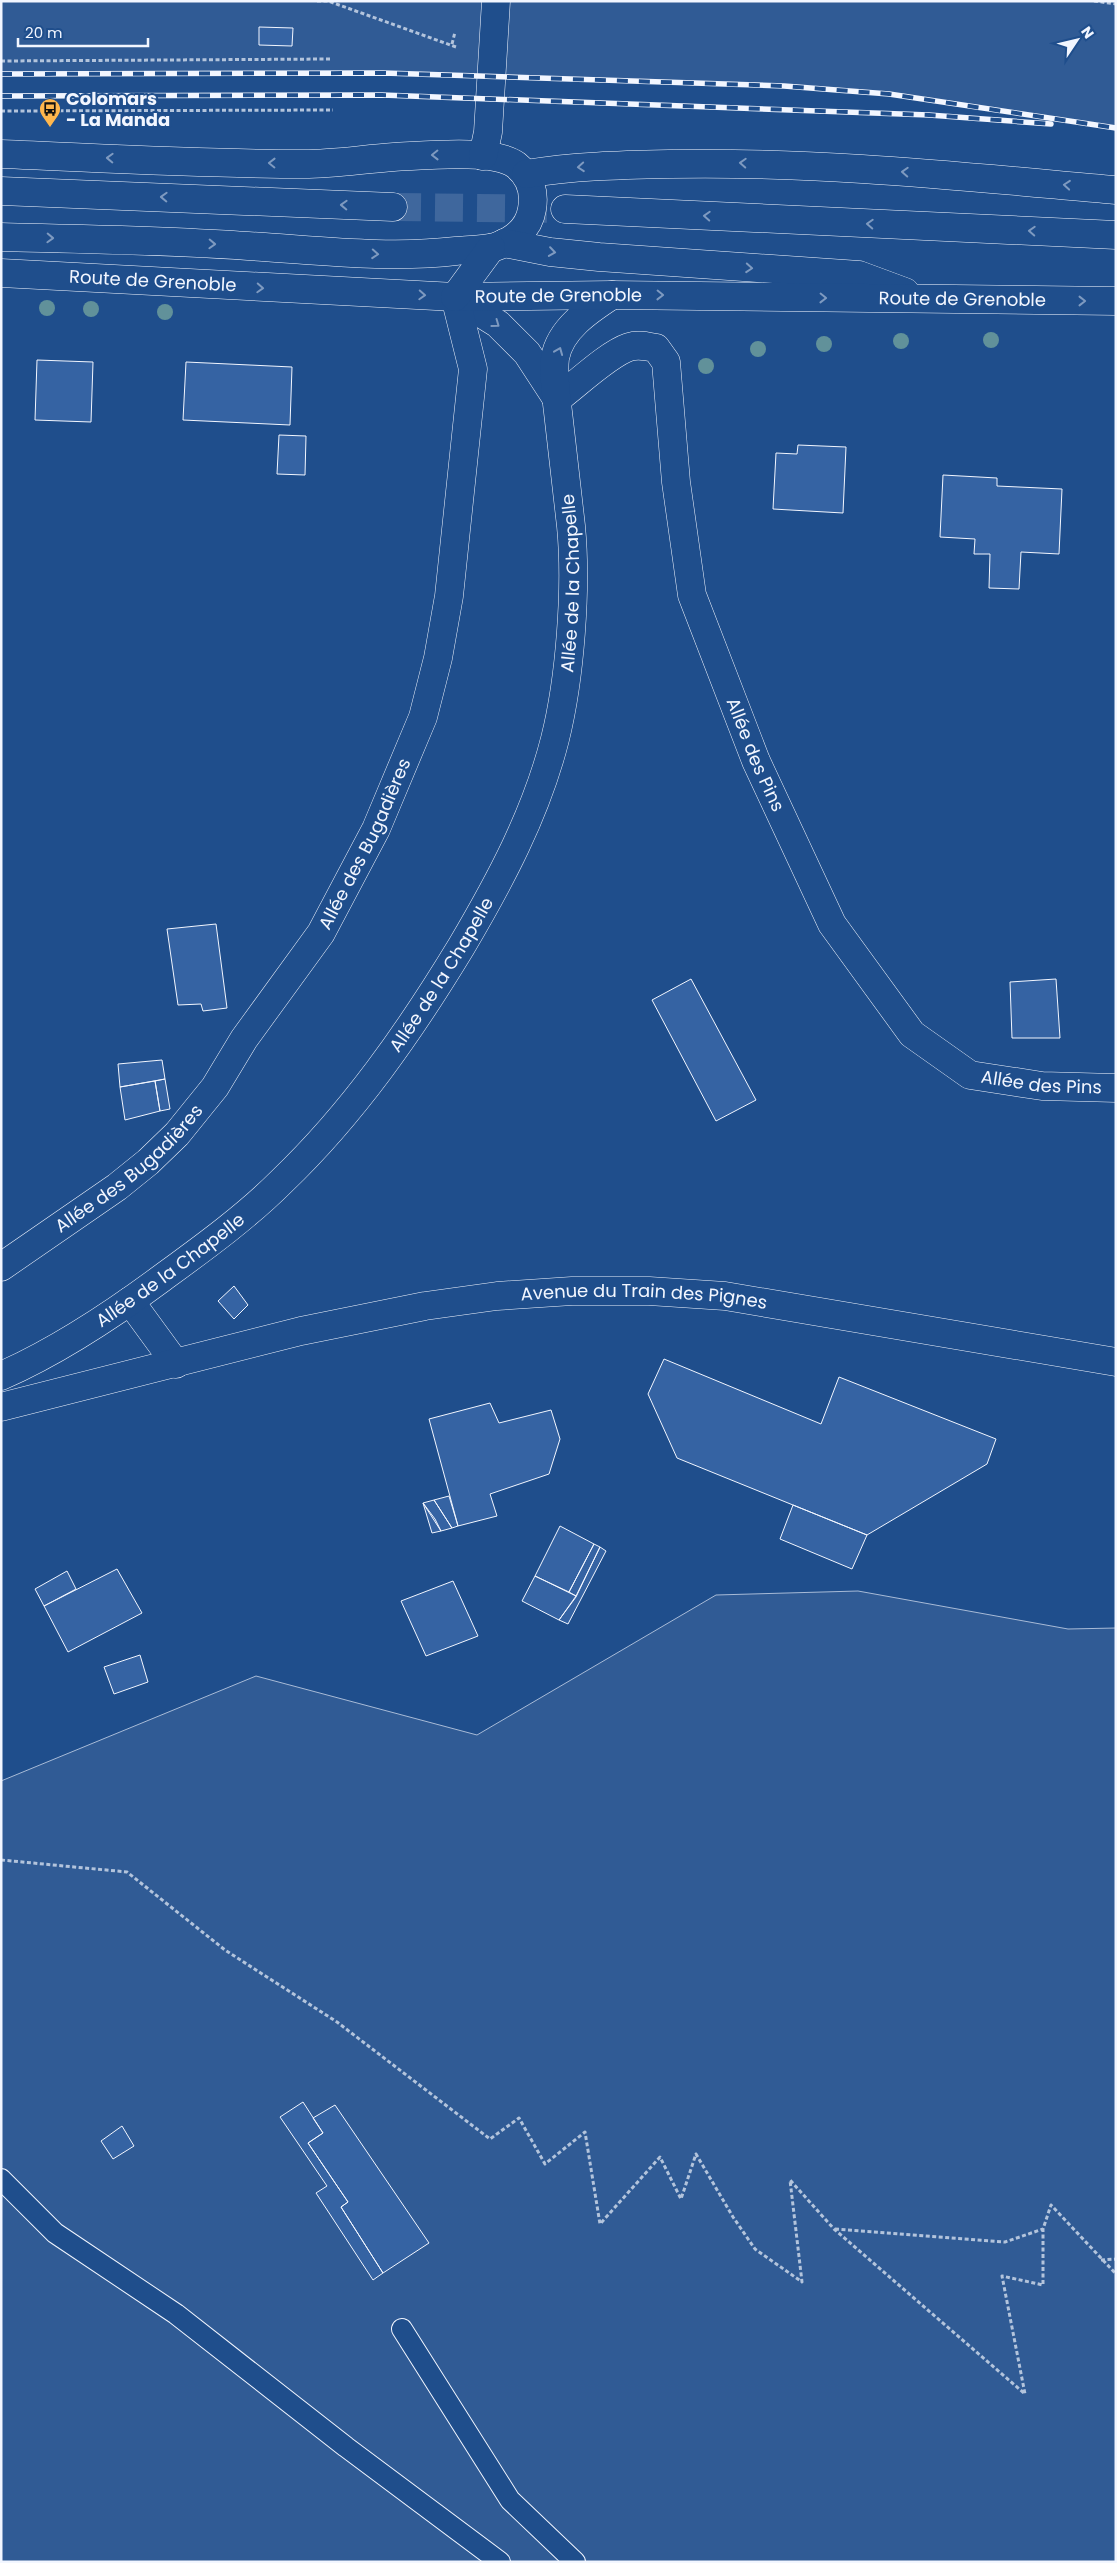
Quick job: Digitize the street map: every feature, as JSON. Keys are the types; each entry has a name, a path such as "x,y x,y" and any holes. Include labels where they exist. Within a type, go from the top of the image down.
{"street":[{"path":"483,156 488,132 495,10"},
{"path":"1,154 308,164 426,156 500,157 514,164 526,174 533,194 531,215 525,228 498,245 455,297"},
{"path":"526,174 594,166 732,163 923,173 1116,190"},
{"path":"1,191 393,207"},
{"path":"565,209 1116,235"},
{"path":"1,236 224,244 400,256 498,245 599,257 859,275 928,300"},
{"name":"Route de Grenoble","path":"1,273 455,297 612,295 1116,301"},
{"name":"Allée de la Chapelle","path":"1,1376 70,1340 130,1302 208,1244 282,1182 348,1111 392,1053 439,983 518,844 542,785 556,737 564,688 572,615 571,531 557,399 555,357 568,331 589,310 612,295"},
{"name":"Allée de la Chapelle","path":"455,297 498,324 521,347 557,399"},
{"name":"Allée des Bugadières","path":"1,1267 117,1187 148,1162 177,1134 215,1087 244,1039 321,933 376,829 423,718 438,658 449,596 474,369 455,297"},
{"name":"Allée des Pins","path":"557,399 618,352 631,346 643,345 656,348 666,362 676,482 692,595 756,762 832,924 912,1034 970,1075 1042,1086 1116,1088"},
{"name":"Avenue du Train des Pignes","path":"1,1407 301,1331 425,1306 497,1296 572,1291 649,1291 725,1296 1116,1362"},
{"path":"130,1302 176,1364"}],"lane":[{"path":"1,2180 56,2233 176,2314 346,2447 500,2562"},
{"path":"402,2329 510,2500 575,2562"}],"path":[{"path":"317,1 328,1 452,44"},
{"path":"1094,1 1116,4"},
{"path":"1,61 331,59"},
{"path":"1,111 333,110"},
{"path":"1,1860 127,1872 226,1950 337,2022 490,2139 520,2118 545,2164 585,2132 600,2224 660,2157 681,2200 696,2154 733,2217 755,2248 802,2282 790,2180 834,2229 1025,2394 1002,2276 1043,2284 1043,2229 1051,2205 1100,2260 1116,2274"},
{"path":"834,2229 1005,2242 1043,2229"},
{"path":"1100,2260 1116,2259"}],"shaded area":[{"path":"1,1 1116,1 1116,128 889,94 784,86 383,73 1,74"},
{"path":"858,1591 1068,1629 1116,1628 1116,2562 1,2562 1,1781 256,1676 477,1735 716,1595"}],"building":[{"path":"259,27 293,28 292,46 259,45"},
{"path":"37,360 93,362 91,422 35,420"},
{"path":"186,362 292,367 290,425 183,420"},
{"path":"279,435 306,436 305,475 277,474"},
{"path":"798,445 846,447 843,513 773,509 776,453 797,454"},
{"path":"943,475 997,478 997,486 1062,489 1059,554 1021,552 1019,589 989,588 990,554 974,554 975,539 940,537"},
{"path":"216,924 227,1008 203,1011 201,1004 178,1005 167,929"},
{"path":"691,979 756,1100 716,1121 652,1000"},
{"path":"1056,979 1060,1038 1012,1038 1010,982"},
{"path":"162,1060 165,1079 120,1087 118,1064"},
{"path":"165,1079 170,1109 160,1111 155,1081"},
{"path":"155,1081 160,1111 125,1120 120,1087"},
{"path":"234,1286 248,1305 234,1319 218,1301"},
{"path":"664,1359 821,1424 839,1377 996,1439 987,1464 867,1535 677,1458 648,1394"},
{"path":"490,1403 499,1423 551,1410 560,1439 549,1474 490,1494 497,1516 458,1526 429,1419"},
{"path":"449,1496 458,1526 452,1528 434,1500"},
{"path":"434,1500 452,1528 441,1531 423,1503"},
{"path":"423,1503 435,1519 441,1531 432,1533"},
{"path":"793,1505 867,1535 852,1569 780,1539"},
{"path":"560,1526 594,1544 569,1592 535,1576"},
{"path":"594,1544 600,1547 576,1596 569,1592"},
{"path":"600,1547 606,1551 568,1624 559,1620 576,1597"},
{"path":"117,1569 142,1613 68,1652 44,1606"},
{"path":"67,1571 76,1589 44,1606 35,1589"},
{"path":"535,1576 576,1596 559,1620 522,1601"},
{"path":"453,1581 478,1636 426,1656 401,1601"},
{"path":"140,1655 148,1682 114,1694 104,1667"},
{"path":"303,2102 323,2133 308,2143 348,2202 341,2207 383,2273 373,2280 316,2193 327,2186 280,2117"},
{"path":"335,2105 429,2243 383,2273 341,2207 348,2202 308,2143 323,2133 313,2118"},
{"path":"122,2126 134,2146 113,2159 101,2141"}],"tunnel":[{"path":"393,207 565,209"}],"railway":[{"path":"1,74 383,73 784,86 889,94 1116,128"},
{"path":"1,96 382,95 929,115 1051,124"}],"place":[{"name":"Colomars - La Manda","path":"50,128"}]}
